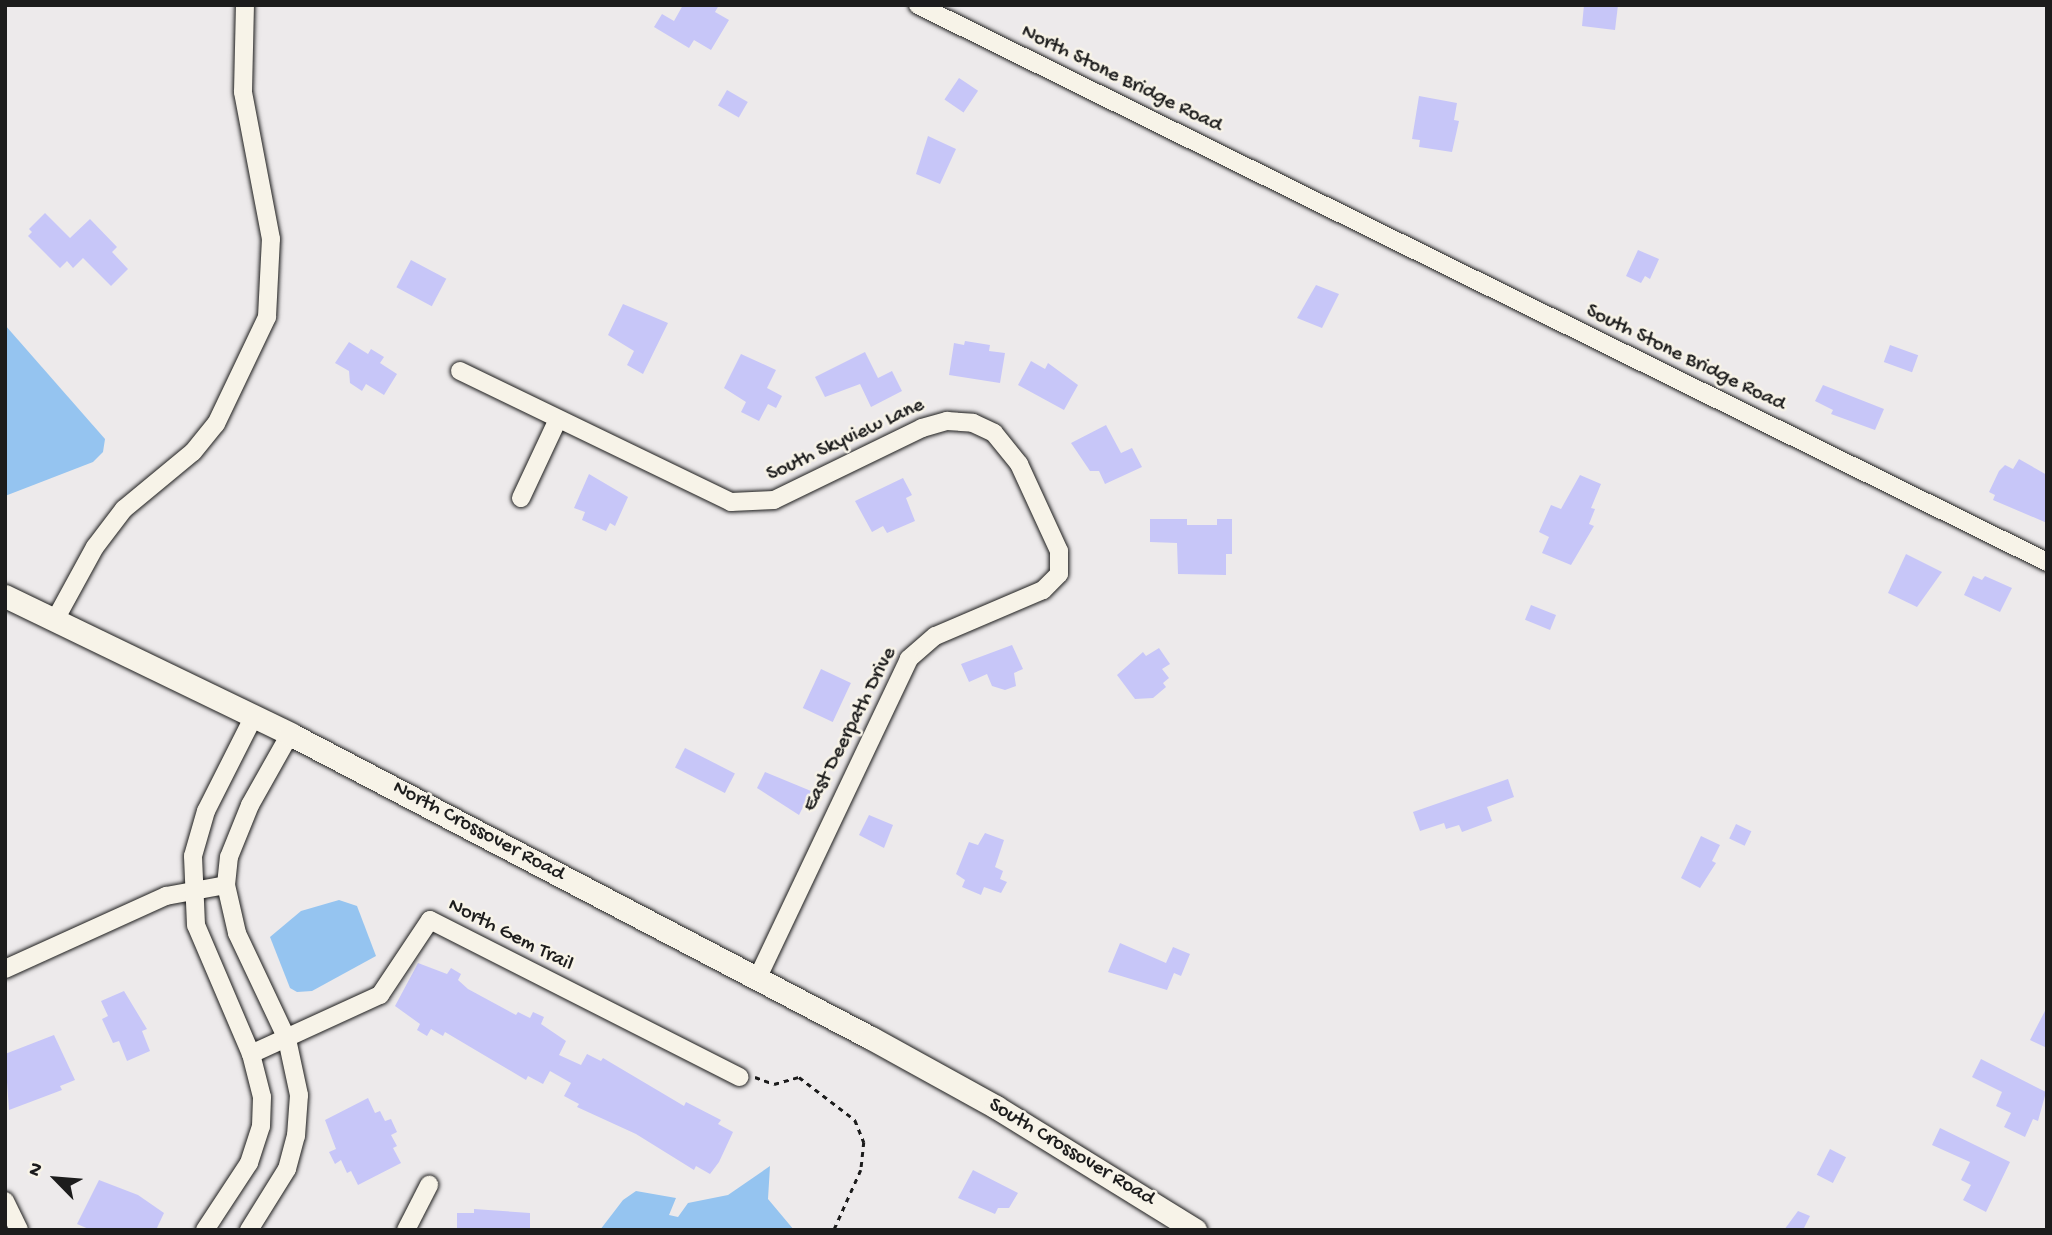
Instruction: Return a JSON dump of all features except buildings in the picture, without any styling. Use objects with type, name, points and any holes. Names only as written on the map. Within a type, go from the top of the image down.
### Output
[{"type":"main road","name":"North Crossover Road","points":[[5,596],[290,734],[945,1079]]},
{"type":"main road","name":"South Crossover Road","points":[[945,1079],[1195,1230]]},
{"type":"street","points":[[55,620],[95,547],[124,509],[193,452],[216,424],[267,317],[271,239],[243,92],[245,5]]},
{"type":"street","name":"North Stone Bridge Road","points":[[918,5],[1305,194]]},
{"type":"street","name":"South Stone Bridge Road","points":[[1305,194],[2047,562]]},
{"type":"street","name":"South Skyview Lane","points":[[460,371],[716,496],[747,505],[774,500],[922,428],[947,421],[973,423],[994,433],[1019,464],[1059,551],[1059,574]]},
{"type":"street","points":[[521,498],[558,419]]},
{"type":"street","name":"East Deerpath Drive","points":[[757,979],[909,659],[935,636],[1043,590],[1059,574]]},
{"type":"street","points":[[205,1230],[249,1163],[261,1126],[262,1097],[251,1054],[195,925],[192,856],[206,811],[254,716]]},
{"type":"street","points":[[248,1230],[287,1169],[296,1136],[299,1095],[287,1039],[237,933],[226,885],[229,857],[250,805],[290,734]]},
{"type":"street","points":[[5,969],[166,896],[226,885]]},
{"type":"street","name":"North Gem Trail","points":[[251,1054],[380,995],[430,920],[739,1077]]},
{"type":"street","points":[[406,1230],[429,1185]]},
{"type":"street","points":[[5,1201],[19,1230]]},
{"type":"path","points":[[739,1077],[749,1075],[774,1084],[799,1077],[855,1120],[864,1142],[861,1170],[834,1230]]},
{"type":"water","points":[[5,325],[105,439],[103,452],[93,462],[5,496]]},
{"type":"water","points":[[339,900],[357,906],[376,956],[312,991],[297,992],[290,988],[270,937],[301,911]]},
{"type":"water","points":[[770,1166],[768,1199],[794,1230],[600,1230],[623,1200],[636,1191],[676,1198],[669,1215],[678,1217],[688,1203],[728,1195]]}]
